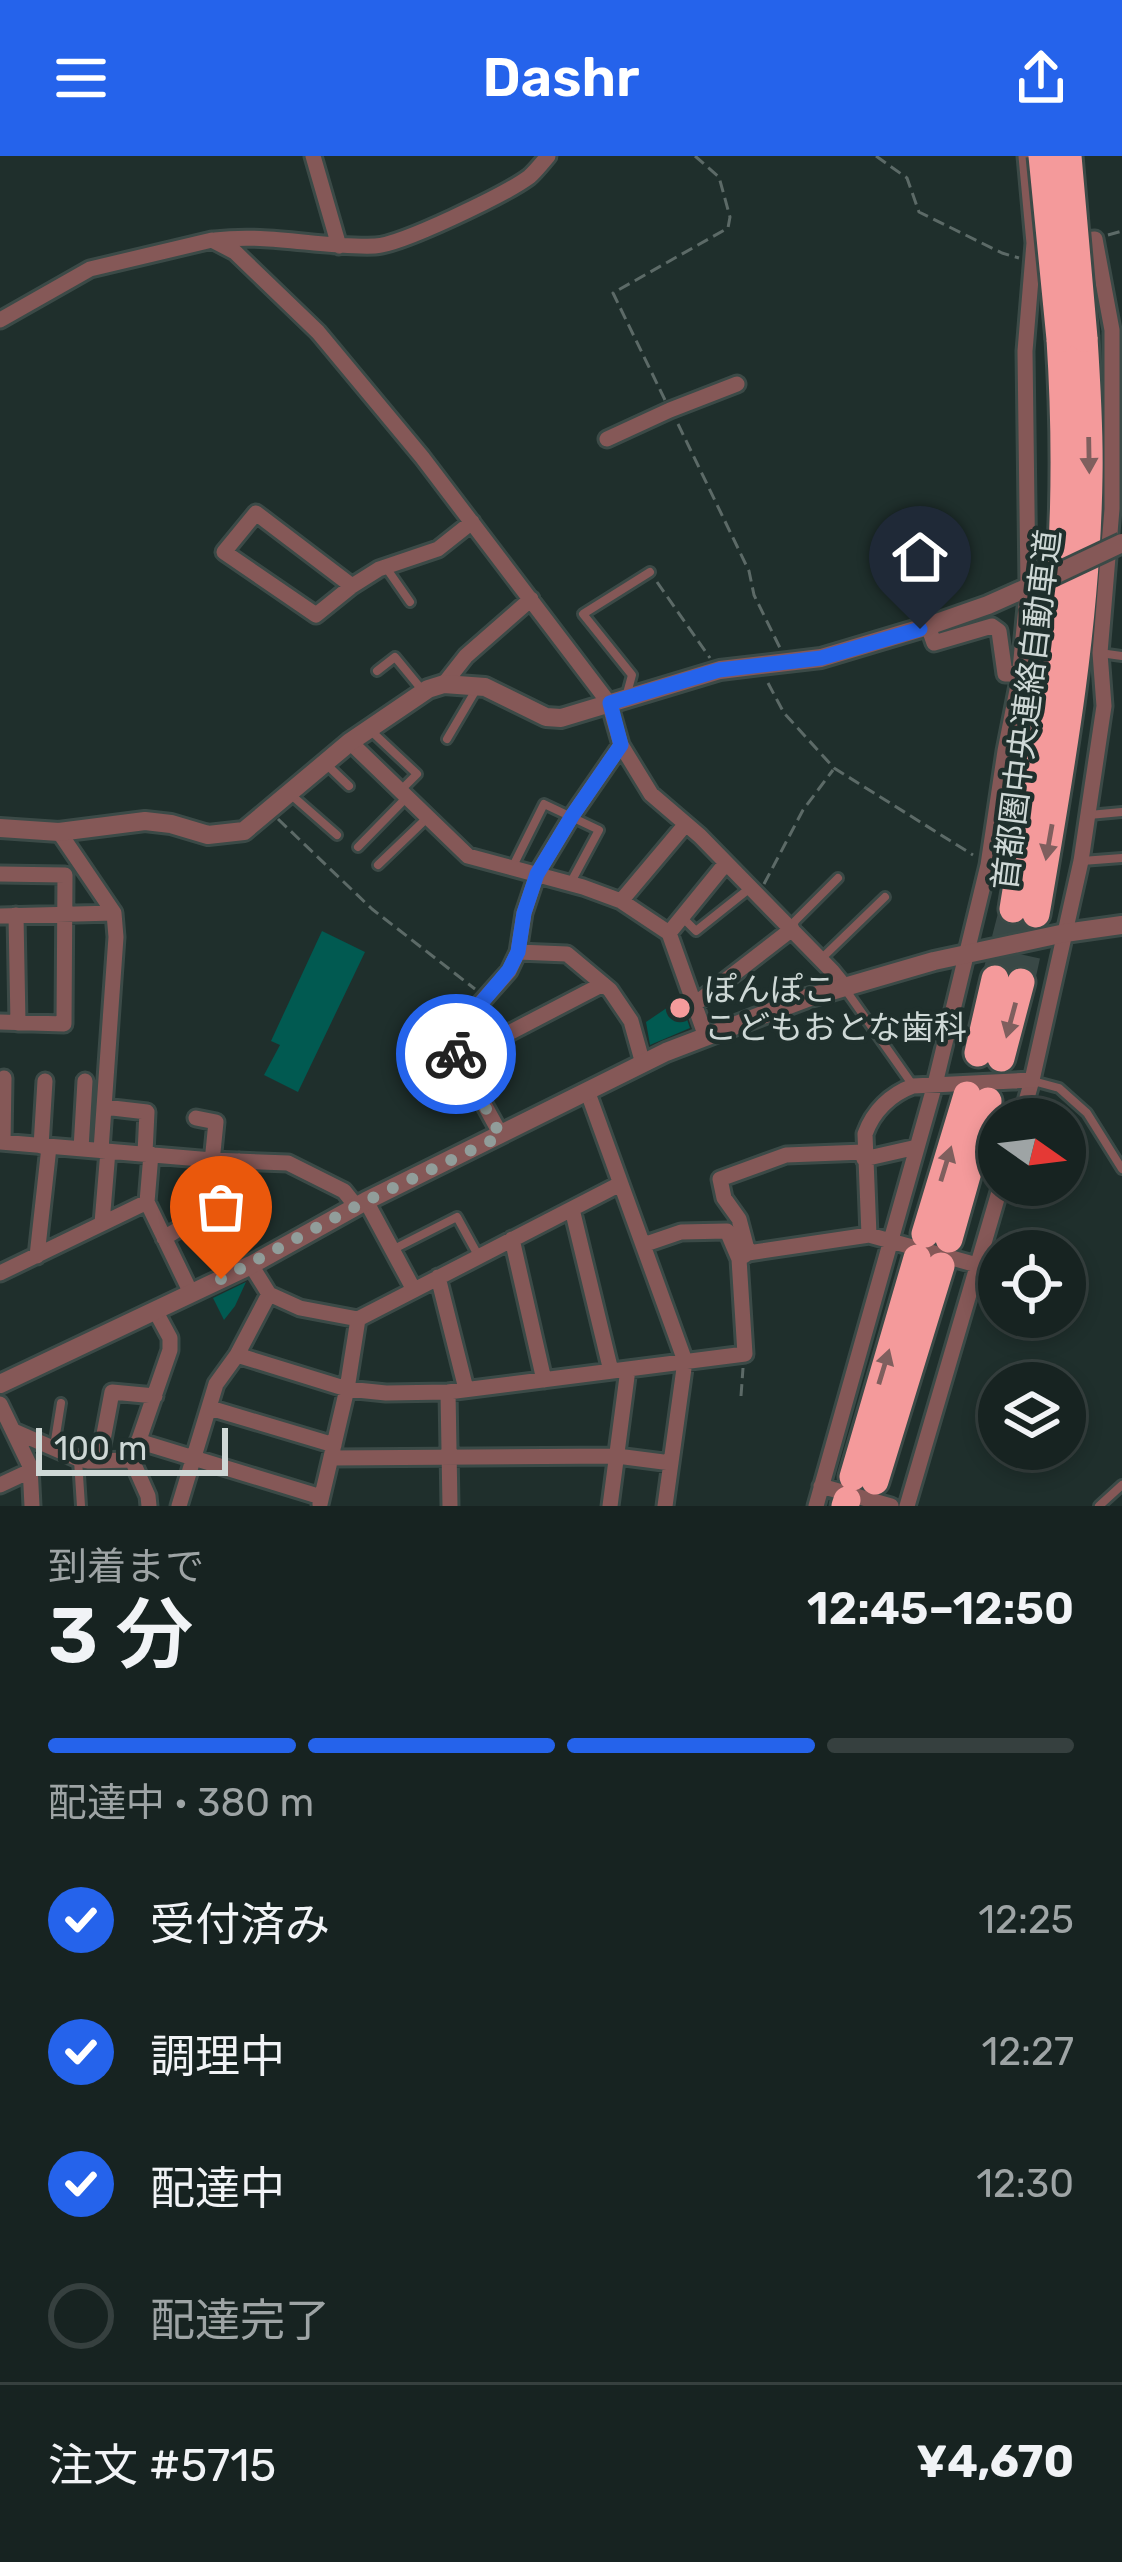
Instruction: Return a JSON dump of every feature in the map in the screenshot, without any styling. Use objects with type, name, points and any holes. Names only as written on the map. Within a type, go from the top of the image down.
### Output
[{"type":"highway","name":"首都圏中央連絡自動車道","points":[[1024,911],[1063,759],[1078,642],[1089,476],[1042,156]]},
{"type":"highway","name":"首都圏中央連絡自動車道","points":[[1068,156],[1072,338]]},
{"type":"highway","points":[[990,1056],[1008,981]]},
{"type":"highway","points":[[848,1490],[933,1249],[977,1098]]},
{"type":"street","points":[[313,156],[339,246]]},
{"type":"street","points":[[0,320],[90,269],[212,240],[243,236],[382,246],[511,189],[548,156]]},
{"type":"street","points":[[848,1490],[891,1240],[968,956],[1019,673],[1030,585],[1024,351],[1034,243],[1026,156]]},
{"type":"street","points":[[1027,1098],[1089,815],[1104,706],[1100,652],[1115,573],[1117,508],[1112,330],[1095,239],[1034,243]]},
{"type":"street","points":[[212,240],[235,252],[318,332],[617,701],[621,745],[651,794],[700,836],[844,987]]},
{"type":"street","points":[[608,439],[737,383]]},
{"type":"street","points":[[352,586],[256,513],[224,552],[316,615],[352,586],[386,567],[438,549],[472,522]]},
{"type":"street","points":[[0,828],[58,832],[145,821],[208,836],[244,831],[350,742],[424,692],[444,684],[485,687],[546,717],[561,718],[714,671],[821,658],[928,626],[988,605],[1122,543]]},
{"type":"street","points":[[444,684],[466,656],[531,599]]},
{"type":"street","points":[[928,626],[934,643],[992,626],[999,631],[1005,674],[1019,673]]},
{"type":"street","points":[[350,742],[468,856],[621,901],[669,933],[706,1037]]},
{"type":"street","points":[[501,1136],[456,1053],[470,1016],[518,952],[537,874],[621,745]]},
{"type":"street","points":[[621,901],[685,825]]},
{"type":"street","points":[[58,832],[114,913],[102,1223]]},
{"type":"street","points":[[669,933],[725,863]]},
{"type":"street","points":[[0,874],[65,875],[64,1024],[0,1022]]},
{"type":"street","points":[[18,1023],[8,915],[114,913]]},
{"type":"street","points":[[0,1384],[156,1312],[361,1203],[706,1037],[807,998],[934,961],[1122,925]]},
{"type":"street","points":[[695,1004],[792,929]]},
{"type":"street","points":[[518,952],[567,954],[603,984],[631,1021],[643,1064]]},
{"type":"street","points":[[460,1059],[603,984]]},
{"type":"street","points":[[4,1078],[2,1142],[288,1163],[361,1203],[414,1290]]},
{"type":"street","points":[[869,1235],[864,1156],[870,1120],[901,1090],[1032,1080]]},
{"type":"street","points":[[37,1256],[45,1081]]},
{"type":"street","points":[[81,1149],[86,1081]]},
{"type":"street","points":[[588,1093],[685,1361],[665,1506]]},
{"type":"street","points":[[104,1107],[147,1112],[147,1202],[191,1293]]},
{"type":"street","points":[[164,1238],[207,1212],[217,1122],[196,1118]]},
{"type":"street","points":[[237,1355],[347,1389],[386,1393],[448,1391],[745,1354],[739,1219],[724,1198],[720,1179],[785,1155],[864,1156],[917,1147]]},
{"type":"street","points":[[237,1202],[239,1161]]},
{"type":"street","points":[[251,1265],[268,1294],[300,1308],[358,1319],[620,1184]]},
{"type":"street","points":[[0,1274],[147,1202]]},
{"type":"street","points":[[907,1506],[995,1206]]},
{"type":"street","points":[[572,1209],[620,1370],[610,1506]]},
{"type":"street","points":[[643,1245],[681,1232],[727,1231],[744,1256]]},
{"type":"street","points":[[744,1256],[869,1235],[977,1264]]},
{"type":"street","points":[[512,1239],[544,1380]]},
{"type":"street","points":[[438,1277],[466,1389]]},
{"type":"street","points":[[178,1506],[217,1384],[268,1294]]},
{"type":"street","points":[[149,1506],[132,1460],[170,1350],[170,1338],[156,1312]]},
{"type":"street","points":[[138,1441],[320,1502],[358,1319]]},
{"type":"street","points":[[99,1461],[112,1391],[154,1396]]},
{"type":"street","points":[[448,1391],[450,1506]]},
{"type":"street","points":[[0,1404],[30,1471],[32,1506]]},
{"type":"street","points":[[210,1408],[332,1452],[617,1456],[671,1463]]},
{"type":"street","points":[[14,1431],[78,1459],[132,1460]]},
{"type":"street","points":[[0,1485],[30,1471]]},
{"type":"street","points":[[816,1506],[848,1490],[891,1506]]},
{"type":"lane","points":[[386,567],[410,602]]},
{"type":"lane","points":[[617,701],[632,675],[583,614],[650,572]]},
{"type":"lane","points":[[1100,652],[1122,656]]},
{"type":"lane","points":[[376,670],[395,657],[424,692]]},
{"type":"lane","points":[[447,739],[478,686]]},
{"type":"lane","points":[[358,847],[417,774],[369,729]]},
{"type":"lane","points":[[326,763],[349,786]]},
{"type":"lane","points":[[289,794],[337,835]]},
{"type":"lane","points":[[512,868],[544,804],[599,830],[571,884]]},
{"type":"lane","points":[[1089,815],[1122,812]]},
{"type":"lane","points":[[378,865],[428,818]]},
{"type":"lane","points":[[1081,861],[1122,858]]},
{"type":"lane","points":[[792,929],[838,878]]},
{"type":"lane","points":[[682,917],[696,931],[755,891]]},
{"type":"lane","points":[[820,959],[885,897]]},
{"type":"lane","points":[[844,987],[913,1086]]},
{"type":"lane","points":[[1032,1080],[1059,1088],[1087,1113],[1122,1169]]},
{"type":"lane","points":[[392,1250],[458,1217],[479,1257]]},
{"type":"lane","points":[[54,1449],[62,1403]]},
{"type":"lane","points":[[78,1459],[81,1506]]},
{"type":"lane","points":[[1099,1506],[1122,1485]]},
{"type":"path","points":[[876,156],[907,178],[919,212],[1002,254],[1033,261]]},
{"type":"path","points":[[650,572],[710,658],[714,671]]},
{"type":"path","points":[[758,665],[784,712],[834,768],[988,865]]},
{"type":"path","points":[[755,891],[802,811],[834,768]]},
{"type":"path","points":[[267,830],[279,819],[373,909],[485,998]]},
{"type":"path","points":[[741,1396],[745,1354]]},
{"type":"building","points":[[322,931],[365,952],[298,1092],[264,1075],[280,1045],[271,1041]]},
{"type":"building","name":"ぽんぽこ こどもおとな歯科","points":[[680,999],[690,1028],[650,1045],[646,1022]]},
{"type":"building","points":[[246,1282],[235,1306],[224,1320],[213,1298]]},
{"type":"tunnel","points":[[995,979],[1013,909]]},
{"type":"tunnel","points":[[1021,982],[1035,918]]},
{"type":"way so far","points":[[221,1279],[501,1136],[456,1054]]},
{"type":"place","name":"ぽんぽこ こどもおとな歯科","points":[[680,1008]]},
{"type":"route","points":[[456,1054],[470,1016],[518,952],[537,874],[621,745],[610,703],[719,670],[821,658],[920,629]]}]
